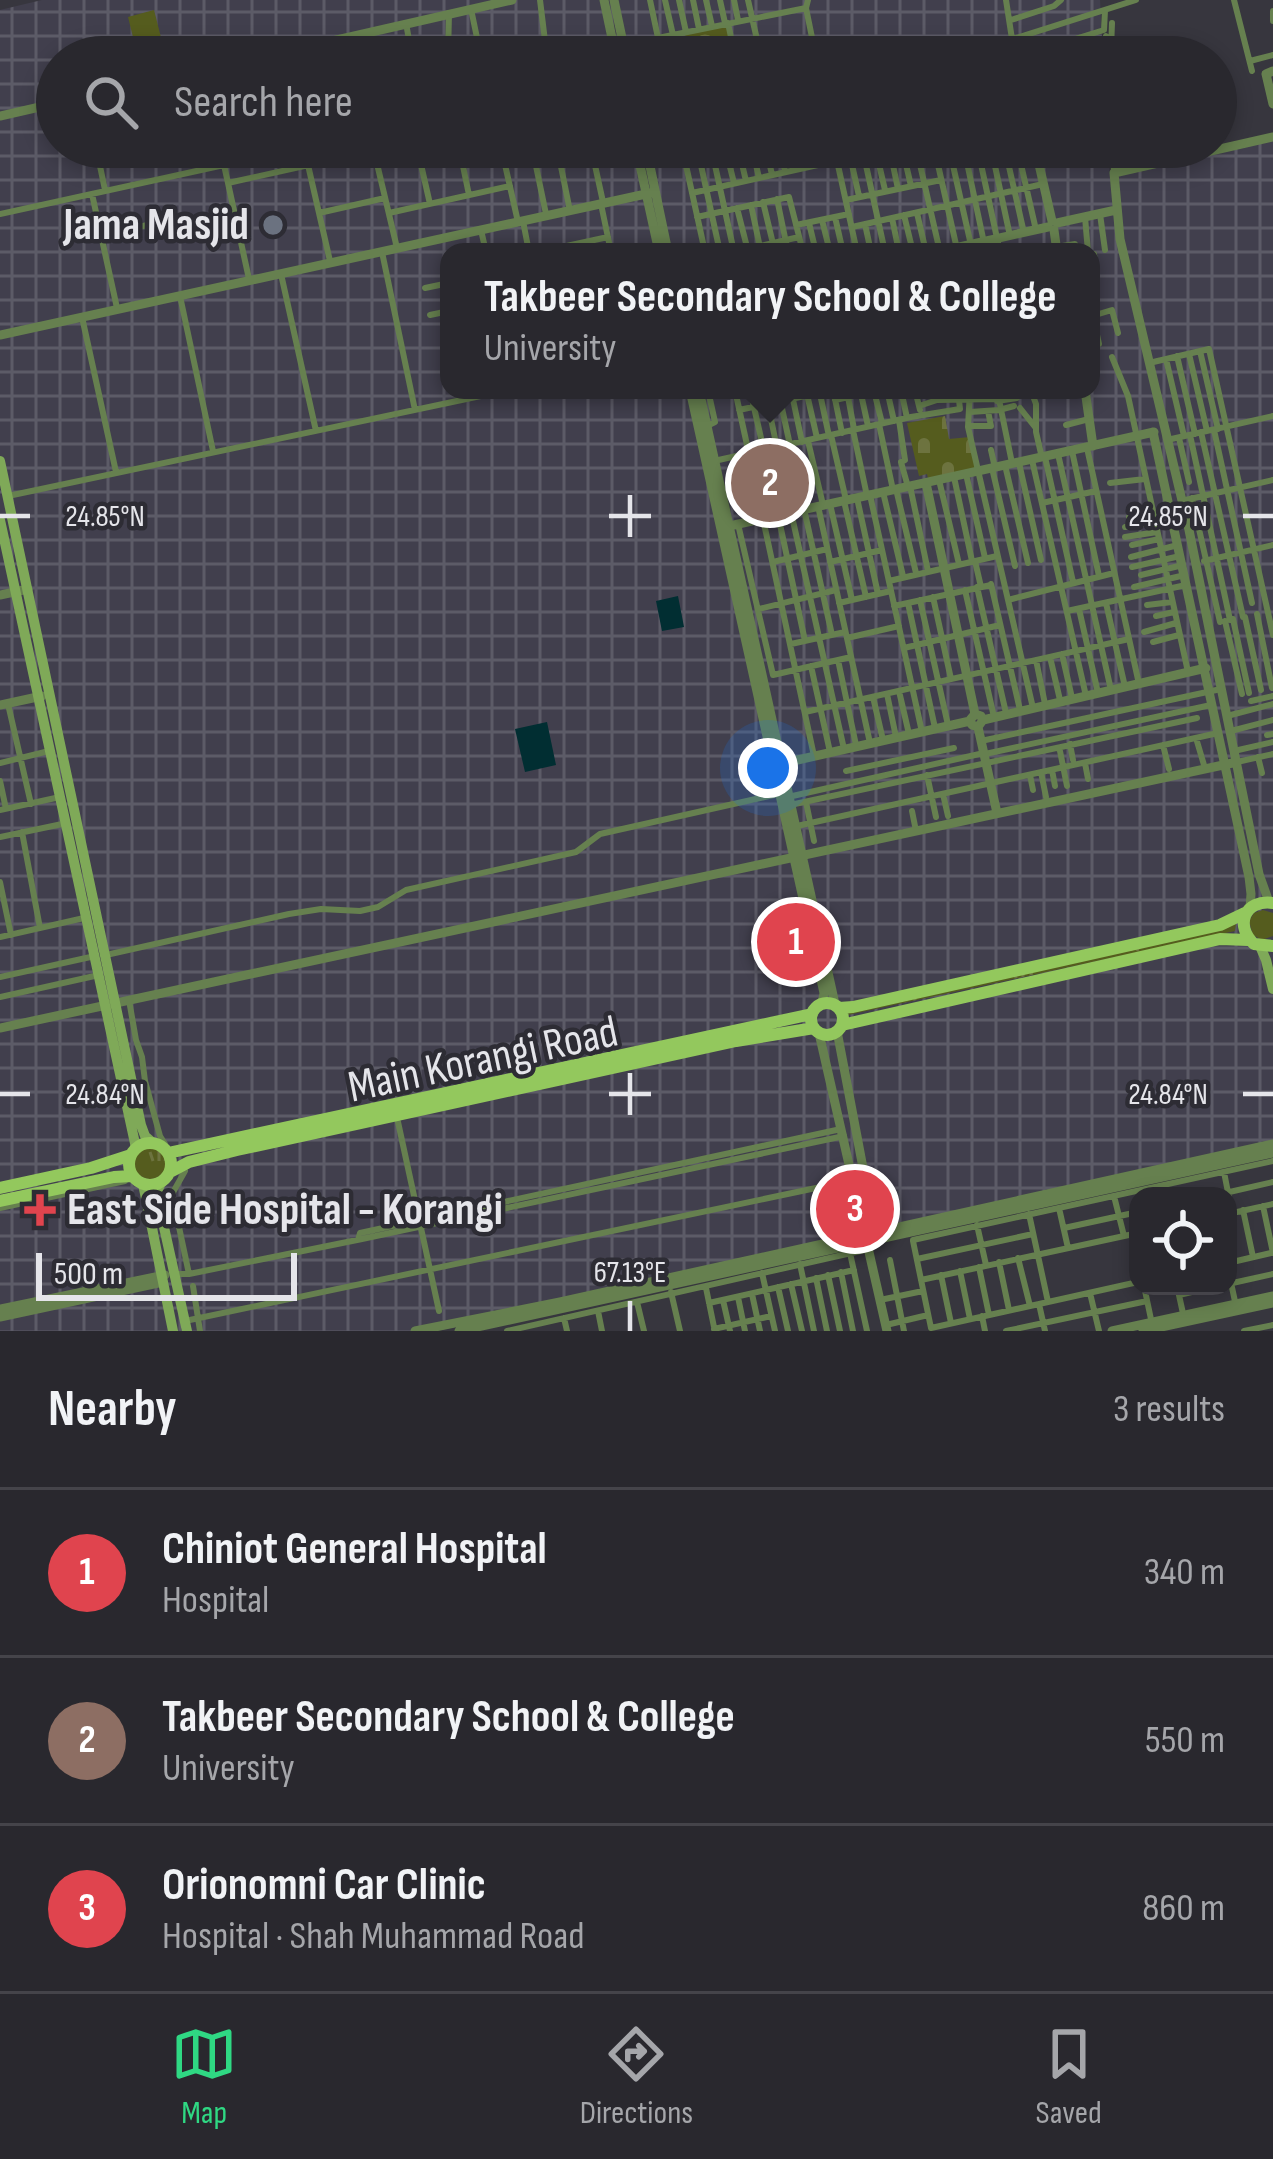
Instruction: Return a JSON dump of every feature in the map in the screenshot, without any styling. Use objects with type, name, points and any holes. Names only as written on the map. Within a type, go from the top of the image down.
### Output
[{"type":"main road","points":[[1,470],[8,496],[7,537]]},
{"type":"main road","points":[[0,520],[22,590],[110,1004],[142,1130],[169,1153],[172,1166],[171,1176],[157,1193],[173,1331]]},
{"type":"main road","points":[[44,696],[60,797],[72,822]]},
{"type":"main road","name":"Main Korangi Road","points":[[169,1153],[293,1132],[1220,925],[1262,902],[1271,902]]},
{"type":"main road","points":[[1247,910],[1242,927],[1260,944],[1273,988]]},
{"type":"main road","points":[[840,1028],[843,1016],[823,1015],[829,1035],[840,1028],[924,1007],[1232,937],[1260,944]]},
{"type":"main road","points":[[100,956],[99,975],[110,1004],[134,1151],[129,1162],[186,1326]]},
{"type":"main road","name":"Main Korangi Road","points":[[171,1176],[189,1162],[293,1132]]},
{"type":"main road","points":[[0,1188],[91,1165],[153,1143]]},
{"type":"main road","points":[[0,1204],[171,1176]]},
{"type":"street","points":[[446,0],[448,36]]},
{"type":"street","points":[[350,36],[512,0]]},
{"type":"street","points":[[540,0],[544,36]]},
{"type":"street","points":[[604,0],[612,36]]},
{"type":"street","points":[[614,0],[622,36]]},
{"type":"street","points":[[650,0],[658,36]]},
{"type":"street","points":[[665,0],[673,35]]},
{"type":"street","points":[[679,0],[684,36]]},
{"type":"street","points":[[693,0],[699,29]]},
{"type":"street","points":[[706,0],[712,26]]},
{"type":"street","points":[[720,0],[730,22]]},
{"type":"street","points":[[731,36],[734,0]]},
{"type":"street","points":[[748,0],[757,36]]},
{"type":"street","points":[[761,0],[765,15]]},
{"type":"street","points":[[775,0],[778,13]]},
{"type":"street","points":[[789,0],[791,11]]},
{"type":"street","points":[[1011,20],[1054,6],[1058,0]]},
{"type":"street","points":[[1024,36],[1136,0]]},
{"type":"street","points":[[1234,0],[1251,66],[1273,55]]},
{"type":"street","points":[[1009,1],[1013,36]]},
{"type":"street","points":[[668,36],[807,4],[812,36]]},
{"type":"street","points":[[1083,36],[1104,29],[1109,6]]},
{"type":"street","points":[[470,9],[477,36]]},
{"type":"street","points":[[1273,11],[1273,21]]},
{"type":"street","points":[[406,23],[408,36]]},
{"type":"street","points":[[1112,23],[1112,36]]},
{"type":"street","points":[[1273,71],[1266,74],[1273,104]]},
{"type":"street","points":[[0,116],[36,108]]},
{"type":"street","points":[[1237,145],[1273,137]]},
{"type":"street","points":[[100,168],[105,191]]},
{"type":"street","points":[[0,214],[210,168]]},
{"type":"street","points":[[225,168],[249,281]]},
{"type":"street","points":[[228,183],[295,168]]},
{"type":"street","points":[[309,168],[330,263]]},
{"type":"street","points":[[378,168],[397,248]]},
{"type":"street","points":[[422,168],[430,204]]},
{"type":"street","points":[[464,168],[470,195]]},
{"type":"street","points":[[506,168],[526,243]]},
{"type":"street","points":[[537,168],[547,216]]},
{"type":"street","points":[[561,168],[570,211]]},
{"type":"street","points":[[595,168],[609,243]]},
{"type":"street","points":[[643,168],[662,243]]},
{"type":"street","points":[[648,168],[651,193]]},
{"type":"street","points":[[685,168],[702,243]]},
{"type":"street","points":[[702,168],[718,243]]},
{"type":"street","points":[[716,168],[732,243]]},
{"type":"street","points":[[730,168],[734,183]]},
{"type":"street","points":[[743,168],[746,181]]},
{"type":"street","points":[[757,168],[759,178]]},
{"type":"street","points":[[770,168],[772,175]]},
{"type":"street","points":[[784,168],[785,172]]},
{"type":"street","points":[[692,193],[802,168]]},
{"type":"street","points":[[839,168],[855,243]]},
{"type":"street","points":[[852,168],[859,198]]},
{"type":"street","points":[[866,168],[883,243]]},
{"type":"street","points":[[880,168],[886,192]]},
{"type":"street","points":[[896,168],[898,189]]},
{"type":"street","points":[[904,168],[911,186]]},
{"type":"street","points":[[921,168],[937,243]]},
{"type":"street","points":[[939,168],[955,243]]},
{"type":"street","points":[[954,168],[971,243]]},
{"type":"street","points":[[968,168],[984,243]]},
{"type":"street","points":[[982,168],[999,243]]},
{"type":"street","points":[[995,168],[1010,236]]},
{"type":"street","points":[[1012,168],[1024,233]]},
{"type":"street","points":[[1018,168],[1049,226]]},
{"type":"street","points":[[1039,168],[1054,243]]},
{"type":"street","points":[[1114,168],[1122,244],[1149,363],[1227,490],[1252,603]]},
{"type":"street","points":[[1114,173],[1136,168]]},
{"type":"street","points":[[846,200],[941,180]]},
{"type":"street","points":[[851,227],[1042,184]]},
{"type":"street","points":[[388,213],[510,186]]},
{"type":"street","points":[[0,335],[651,193]]},
{"type":"street","points":[[92,194],[118,309]]},
{"type":"street","points":[[697,217],[789,197],[801,243]]},
{"type":"street","points":[[319,213],[385,198]]},
{"type":"street","points":[[777,200],[786,243]]},
{"type":"street","points":[[764,202],[773,243]]},
{"type":"street","points":[[751,205],[760,243]]},
{"type":"street","points":[[737,208],[746,243]]},
{"type":"street","points":[[992,243],[1116,210]]},
{"type":"street","points":[[917,212],[924,243]]},
{"type":"street","points":[[796,225],[849,214]]},
{"type":"street","points":[[1100,214],[1105,250]]},
{"type":"street","points":[[904,215],[911,243]]},
{"type":"street","points":[[836,217],[841,243]]},
{"type":"street","points":[[1085,217],[1089,243]]},
{"type":"street","points":[[892,218],[897,243]]},
{"type":"street","points":[[822,220],[828,243]]},
{"type":"street","points":[[101,235],[166,221]]},
{"type":"street","points":[[809,223],[814,243]]},
{"type":"street","points":[[865,224],[869,243]]},
{"type":"street","points":[[481,230],[484,243]]},
{"type":"street","points":[[580,243],[608,237]]},
{"type":"street","points":[[782,243],[799,237]]},
{"type":"street","points":[[1100,251],[1122,244]]},
{"type":"street","points":[[382,252],[416,410]]},
{"type":"street","points":[[281,274],[316,431]]},
{"type":"street","points":[[424,288],[440,285]]},
{"type":"street","points":[[180,296],[214,452]]},
{"type":"street","points":[[1100,314],[1112,310],[1118,333]]},
{"type":"street","points":[[430,315],[440,313]]},
{"type":"street","points":[[82,317],[116,473]]},
{"type":"street","points":[[1149,363],[1209,349],[1171,517],[1207,625],[1232,759],[1259,874],[1271,902]]},
{"type":"street","points":[[1189,353],[1189,482]]},
{"type":"street","points":[[1178,356],[1203,496],[1233,619]]},
{"type":"street","points":[[1112,357],[1124,382],[1188,672]]},
{"type":"street","points":[[1166,358],[1215,493],[1229,556],[1238,658],[1247,696],[1269,697]]},
{"type":"street","points":[[8,496],[467,399]]},
{"type":"street","points":[[696,399],[729,526],[785,797],[824,993],[823,1015],[843,1132],[869,1238]]},
{"type":"street","points":[[698,399],[710,425]]},
{"type":"street","points":[[709,399],[714,461],[794,826],[796,857]]},
{"type":"street","points":[[737,399],[749,454]]},
{"type":"street","points":[[752,399],[764,451]]},
{"type":"street","points":[[767,399],[814,552],[832,635]]},
{"type":"street","points":[[739,410],[783,399]]},
{"type":"street","points":[[794,399],[809,440],[827,549],[870,744]]},
{"type":"street","points":[[806,399],[809,440]]},
{"type":"street","points":[[822,399],[830,435],[882,550],[922,732]]},
{"type":"street","points":[[835,399],[842,433]]},
{"type":"street","points":[[848,399],[854,430],[856,556],[866,597]]},
{"type":"street","points":[[862,399],[868,427]]},
{"type":"street","points":[[881,399],[880,424],[916,575]]},
{"type":"street","points":[[887,399],[900,420]]},
{"type":"street","points":[[901,399],[905,460],[898,489],[903,578]]},
{"type":"street","points":[[919,399],[920,410]]},
{"type":"street","points":[[714,461],[900,420],[920,410],[959,409],[958,399]]},
{"type":"street","points":[[970,399],[968,426],[1033,708]]},
{"type":"street","points":[[968,426],[991,426],[988,411],[997,399]]},
{"type":"street","points":[[998,399],[1005,524],[1015,566]]},
{"type":"street","points":[[1034,399],[1042,503],[1086,696]]},
{"type":"street","points":[[1086,399],[1096,491],[1139,684]]},
{"type":"street","points":[[1016,400],[1036,427]]},
{"type":"street","points":[[780,401],[784,446]]},
{"type":"street","points":[[970,412],[988,411]]},
{"type":"street","points":[[729,526],[1137,436],[1192,433],[1273,416]]},
{"type":"street","points":[[1066,425],[1089,419]]},
{"type":"street","points":[[1192,433],[1240,487],[1273,635]]},
{"type":"street","points":[[1192,433],[1188,564],[1210,705],[1217,734],[1232,759],[1227,780],[1249,877],[1247,910]]},
{"type":"street","points":[[991,450],[1031,518],[1041,560]]},
{"type":"street","points":[[1072,451],[1099,576]]},
{"type":"street","points":[[1058,454],[1101,646],[1105,692]]},
{"type":"street","points":[[1040,458],[1072,582]]},
{"type":"street","points":[[1004,466],[1028,563]]},
{"type":"street","points":[[960,475],[985,560]]},
{"type":"street","points":[[960,475],[1007,714]]},
{"type":"street","points":[[1110,483],[1145,479]]},
{"type":"street","points":[[939,480],[959,565]]},
{"type":"street","points":[[1187,499],[1273,480]]},
{"type":"street","points":[[926,483],[998,813]]},
{"type":"street","points":[[898,489],[928,572]]},
{"type":"street","points":[[1042,503],[1096,491]]},
{"type":"street","points":[[857,498],[878,594]]},
{"type":"street","points":[[823,505],[852,600]]},
{"type":"street","points":[[799,511],[810,597],[834,705],[850,748]]},
{"type":"street","points":[[778,515],[805,641]]},
{"type":"street","points":[[991,527],[1045,515]]},
{"type":"street","points":[[1132,545],[1171,517]]},
{"type":"street","points":[[763,518],[814,756]]},
{"type":"street","points":[[1129,518],[1155,526]]},
{"type":"street","points":[[729,526],[759,609],[773,675],[851,657]]},
{"type":"street","points":[[1125,532],[1155,526]]},
{"type":"street","points":[[1051,543],[1105,532]]},
{"type":"street","points":[[1141,575],[1273,545]]},
{"type":"street","points":[[772,562],[827,549]]},
{"type":"street","points":[[830,562],[882,550]]},
{"type":"street","points":[[1132,567],[1162,555]]},
{"type":"street","points":[[1131,557],[1162,555],[1188,564],[1233,619],[1269,697]]},
{"type":"street","points":[[839,603],[878,594],[903,578],[998,556]]},
{"type":"street","points":[[1000,570],[1054,557]]},
{"type":"street","points":[[1134,587],[1167,579],[1188,564]]},
{"type":"street","points":[[1066,611],[1170,590],[1188,564]]},
{"type":"street","points":[[1008,600],[1114,573]]},
{"type":"street","points":[[894,606],[1003,582]]},
{"type":"street","points":[[991,584],[1020,711]]},
{"type":"street","points":[[0,595],[22,590]]},
{"type":"street","points":[[759,609],[836,590]]},
{"type":"street","points":[[965,590],[983,672],[980,720]]},
{"type":"street","points":[[933,597],[951,679]]},
{"type":"street","points":[[920,600],[949,726]]},
{"type":"street","points":[[1147,605],[1172,602]]},
{"type":"street","points":[[908,603],[936,729]]},
{"type":"street","points":[[1106,603],[1125,687]]},
{"type":"street","points":[[1079,609],[1105,692]]},
{"type":"street","points":[[1207,625],[1270,611]]},
{"type":"street","points":[[1156,616],[1174,613]]},
{"type":"street","points":[[1257,614],[1269,651],[1269,697]]},
{"type":"street","points":[[904,648],[1013,622]]},
{"type":"street","points":[[1144,632],[1177,623]]},
{"type":"street","points":[[791,644],[899,626]]},
{"type":"street","points":[[1153,642],[1179,635]]},
{"type":"street","points":[[805,712],[1129,639]]},
{"type":"street","points":[[780,764],[1269,651]]},
{"type":"street","points":[[1062,654],[1072,699]]},
{"type":"street","points":[[1050,657],[1060,702]]},
{"type":"street","points":[[838,660],[850,748]]},
{"type":"street","points":[[1036,660],[1046,706]]},
{"type":"street","points":[[811,666],[830,752]]},
{"type":"street","points":[[785,797],[806,802],[927,775],[984,752],[1140,706],[1221,689]]},
{"type":"street","points":[[899,691],[909,735]]},
{"type":"street","points":[[886,694],[896,738]]},
{"type":"street","points":[[31,804],[4,705],[44,696]]},
{"type":"street","points":[[874,697],[883,741]]},
{"type":"street","points":[[1227,716],[1269,697]]},
{"type":"street","points":[[0,977],[289,914],[378,907],[406,890],[576,853],[600,833],[1210,705]]},
{"type":"street","points":[[1140,706],[1143,719]]},
{"type":"street","points":[[984,752],[1005,758],[1197,718]]},
{"type":"street","points":[[794,826],[1273,720]]},
{"type":"street","points":[[1137,731],[1141,750]]},
{"type":"street","points":[[0,734],[14,732]]},
{"type":"street","points":[[1114,736],[1120,755]]},
{"type":"street","points":[[1232,759],[1271,737]]},
{"type":"street","points":[[1196,738],[1206,766],[1227,780]]},
{"type":"street","points":[[1070,744],[1073,760]]},
{"type":"street","points":[[1163,746],[1169,769]]},
{"type":"street","points":[[846,771],[954,748]]},
{"type":"street","points":[[0,763],[50,751]]},
{"type":"street","points":[[1060,751],[1067,786]]},
{"type":"street","points":[[0,1028],[1232,759],[1273,754]]},
{"type":"street","points":[[1016,756],[1019,777]]},
{"type":"street","points":[[1258,757],[1262,773]]},
{"type":"street","points":[[1005,758],[1009,779]]},
{"type":"street","points":[[1095,760],[1098,772]]},
{"type":"street","points":[[1084,763],[1088,779]]},
{"type":"street","points":[[859,769],[861,781]]},
{"type":"street","points":[[1052,770],[1055,787]]},
{"type":"street","points":[[1041,772],[1046,797]]},
{"type":"street","points":[[927,775],[936,817]]},
{"type":"street","points":[[1030,775],[1033,790]]},
{"type":"street","points":[[0,781],[3,810],[60,797]]},
{"type":"street","points":[[943,794],[948,816]]},
{"type":"street","points":[[806,802],[814,841]]},
{"type":"street","points":[[911,812],[916,831]]},
{"type":"street","points":[[0,837],[72,822]]},
{"type":"street","points":[[22,832],[40,928]]},
{"type":"street","points":[[0,882],[11,935]]},
{"type":"street","points":[[0,937],[92,917]]},
{"type":"street","points":[[0,997],[99,975]]},
{"type":"street","points":[[129,1000],[145,1082],[165,1144],[153,1143]]},
{"type":"street","points":[[840,1028],[886,1328],[928,1315]]},
{"type":"street","points":[[398,1122],[439,1311]]},
{"type":"street","points":[[0,1313],[358,1240],[843,1132]]},
{"type":"street","points":[[415,1331],[564,1318],[596,1302],[637,1302],[669,1285],[705,1286],[850,1253],[869,1238],[912,1236],[976,1218],[1059,1208],[1109,1188],[1273,1144]]},
{"type":"street","points":[[1109,1188],[1165,1184],[1273,1157]]},
{"type":"street","points":[[459,1331],[530,1320],[869,1238],[1273,1157]]},
{"type":"street","points":[[1224,1172],[1227,1187]]},
{"type":"street","points":[[171,1176],[189,1274]]},
{"type":"street","points":[[171,1176],[172,1194]]},
{"type":"street","points":[[186,1326],[199,1318],[854,1180]]},
{"type":"street","points":[[1237,1190],[1273,1182]]},
{"type":"street","points":[[1109,1188],[1124,1236]]},
{"type":"street","points":[[1237,1211],[1273,1204]]},
{"type":"street","points":[[1237,1262],[1273,1253],[1263,1206]]},
{"type":"street","points":[[1059,1208],[1069,1248]]},
{"type":"street","points":[[1243,1210],[1253,1257]]},
{"type":"street","points":[[1029,1214],[1048,1302]]},
{"type":"street","points":[[1064,1228],[1129,1214]]},
{"type":"street","points":[[976,1218],[982,1245],[985,1331]]},
{"type":"street","points":[[917,1259],[1033,1234]]},
{"type":"street","points":[[921,1280],[1129,1235]]},
{"type":"street","points":[[912,1236],[931,1329],[1129,1286]]},
{"type":"street","points":[[850,1253],[866,1331]]},
{"type":"street","points":[[1018,1258],[1044,1327]]},
{"type":"street","points":[[890,1260],[904,1331]]},
{"type":"street","points":[[999,1262],[1010,1310]]},
{"type":"street","points":[[800,1264],[814,1331]]},
{"type":"street","points":[[709,1304],[854,1270]]},
{"type":"street","points":[[960,1271],[970,1319]]},
{"type":"street","points":[[841,1272],[854,1331]]},
{"type":"street","points":[[761,1273],[775,1331]]},
{"type":"street","points":[[1237,1282],[1273,1274]]},
{"type":"street","points":[[829,1275],[840,1331]]},
{"type":"street","points":[[941,1275],[951,1323]]},
{"type":"street","points":[[816,1278],[827,1331]]},
{"type":"street","points":[[791,1284],[802,1331]]},
{"type":"street","points":[[669,1285],[680,1331]]},
{"type":"street","points":[[193,1286],[200,1331]]},
{"type":"street","points":[[705,1286],[715,1330],[744,1327],[771,1316]]},
{"type":"street","points":[[778,1287],[788,1331]]},
{"type":"street","points":[[880,1300],[923,1291]]},
{"type":"street","points":[[1090,1293],[1099,1331]]},
{"type":"street","points":[[752,1294],[760,1331]]},
{"type":"street","points":[[1145,1295],[1155,1328]]},
{"type":"street","points":[[1179,1295],[1185,1319]]},
{"type":"street","points":[[1234,1295],[1237,1307]]},
{"type":"street","points":[[738,1297],[744,1327]]},
{"type":"street","points":[[1112,1331],[1155,1328],[1273,1299]]},
{"type":"street","points":[[723,1300],[730,1328]]},
{"type":"street","points":[[1006,1331],[1044,1327],[1147,1301]]},
{"type":"street","points":[[596,1302],[602,1331]]},
{"type":"street","points":[[637,1302],[644,1331]]},
{"type":"street","points":[[564,1318],[567,1331]]},
{"type":"street","points":[[507,1331],[530,1320]]},
{"type":"street","points":[[1247,1331],[1273,1324]]},
{"type":"shaded area","points":[[42,0],[1100,0],[1102,36],[36,36],[36,168],[1109,168],[1110,174],[1136,168],[1237,168],[1237,144],[1273,136],[1273,1151],[436,1331],[0,1331],[0,10]]},
{"type":"green space","points":[[154,10],[161,36],[133,36],[128,17]]},
{"type":"green space","points":[[727,25],[729,36],[685,36]]},
{"type":"green space","points":[[945,416],[949,439],[970,437],[977,468],[919,476],[907,423]]},
{"type":"green space","points":[[1263,910],[1273,913],[1273,936],[1262,940],[1253,935],[1249,921]]},
{"type":"green space","points":[[1236,924],[1235,931],[848,1015],[849,1011]]},
{"type":"green space","points":[[150,1147],[162,1151],[166,1163],[162,1175],[150,1179],[138,1175],[134,1163],[138,1151]]},
{"type":"water","points":[[678,596],[684,627],[662,631],[656,601]]},
{"type":"water","points":[[547,722],[556,765],[525,772],[515,729]]},
{"type":"place","name":"Jama Masjid","points":[[273,225]]},
{"type":"place","name":"Takbeer Secondary School & College","points":[[770,483]]},
{"type":"place","name":"Chiniot General Hospital","points":[[796,942]]},
{"type":"place","name":"Orionomni Car Clinic","points":[[855,1209]]},
{"type":"place","name":"East Side Hospital - Korangi","points":[[40,1210]]}]
